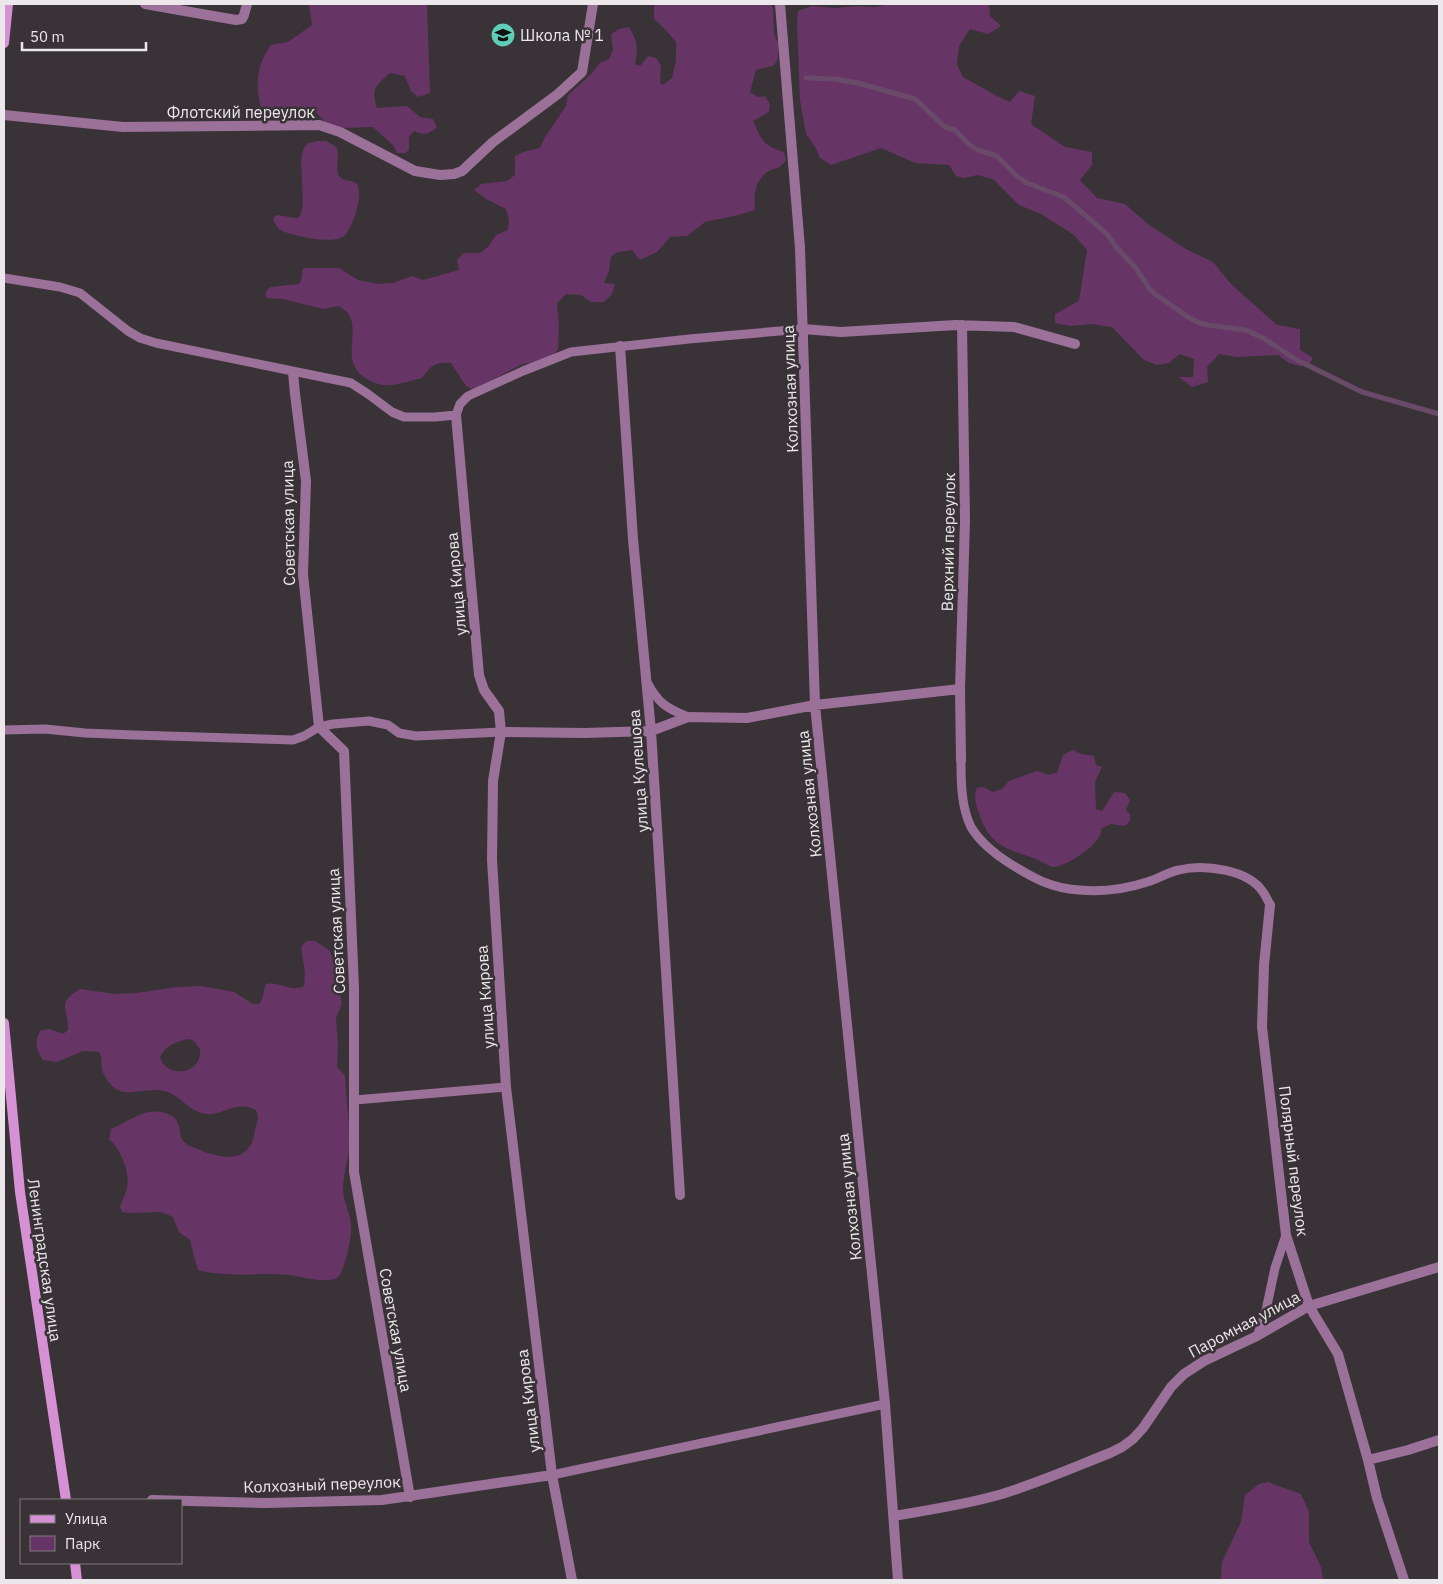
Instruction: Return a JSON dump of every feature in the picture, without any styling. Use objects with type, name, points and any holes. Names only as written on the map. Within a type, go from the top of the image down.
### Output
[{"type":"main road","points":[[4,43],[8,4]]},
{"type":"main road","name":"Ленинградская улица","points":[[4,1024],[20,1192],[66,1499]]},
{"type":"main road","points":[[75,1564],[77,1580]]},
{"type":"street","points":[[145,4],[236,20],[242,19],[247,4]]},
{"type":"street","name":"Флотский переулок","points":[[4,115],[123,127],[319,125],[340,132],[415,171],[440,175],[454,174],[462,171],[493,142],[558,94],[582,72],[593,4]]},
{"type":"street","name":"Колхозная улица","points":[[780,4],[800,248],[815,705],[885,1404],[898,1580]]},
{"type":"street","points":[[803,329],[841,332],[962,325],[1014,326],[1075,344]]},
{"type":"street","name":"Верхний переулок","points":[[961,760],[960,689],[965,520],[962,325]]},
{"type":"street","name":"улица Кулешова","points":[[620,346],[633,539],[651,731],[680,1195]]},
{"type":"street","name":"Советская улица","points":[[293,372],[306,481],[303,574],[305,609],[319,727],[344,751],[354,988],[354,1172],[410,1497]]},
{"type":"street","name":"улица Кирова","points":[[456,415],[479,675],[484,690],[499,712],[501,732],[493,781],[492,860],[506,1087],[552,1475],[572,1580]]},
{"type":"street","points":[[501,732],[584,733],[651,731],[688,717],[747,718],[815,705],[960,689]]},
{"type":"street","name":"Полярный переулок","points":[[1270,905],[1264,965],[1262,1027],[1286,1235],[1309,1306],[1338,1354],[1368,1460],[1376,1498],[1404,1580]]},
{"type":"street","name":"Паромная улица","points":[[894,1516],[968,1503],[995,1496],[1122,1447],[1143,1428],[1171,1386],[1184,1374],[1204,1361],[1257,1336],[1309,1306],[1439,1267]]},
{"type":"street","points":[[1368,1460],[1439,1440]]},
{"type":"street","name":"Колхозный переулок","points":[[182,1501],[266,1503],[350,1502],[410,1497],[552,1475]]},
{"type":"lane","points":[[4,278],[60,287],[80,293],[128,331],[140,338],[350,383],[392,412],[404,417],[456,415],[460,404],[468,396],[523,371],[572,352],[803,329]]},
{"type":"lane","points":[[647,681],[653,694],[659,701],[672,711],[688,717]]},
{"type":"lane","points":[[4,730],[45,729],[85,733],[292,740],[304,736],[319,727],[369,721],[388,725],[399,733],[416,736],[501,732]]},
{"type":"lane","points":[[961,760],[964,804],[972,827],[994,854],[1031,877],[1062,888],[1080,890],[1114,889],[1146,882],[1178,870],[1218,868],[1249,879],[1263,890],[1270,905]]},
{"type":"lane","points":[[355,1100],[506,1087]]},
{"type":"lane","points":[[1257,1336],[1265,1315],[1275,1268],[1286,1235]]},
{"type":"lane","points":[[552,1475],[885,1404]]},
{"type":"green space","points":[[309,4],[427,4],[430,93],[418,97],[411,91],[405,76],[390,73],[378,85],[374,96],[377,108],[407,106],[420,117],[433,119],[437,127],[426,134],[414,131],[409,137],[409,150],[405,153],[397,153],[393,145],[373,127],[342,128],[328,126],[316,112],[290,110],[274,114],[261,107],[258,91],[258,74],[266,52],[271,45],[288,42],[312,25]]},
{"type":"green space","points":[[654,4],[771,4],[774,34],[779,45],[777,61],[773,66],[756,70],[750,92],[758,97],[765,96],[770,104],[769,112],[753,121],[767,145],[784,152],[786,160],[778,168],[766,173],[759,181],[755,195],[755,210],[705,222],[687,236],[670,237],[657,252],[640,260],[632,250],[618,252],[611,256],[609,271],[604,283],[615,284],[612,294],[604,302],[591,302],[581,295],[566,294],[557,303],[558,349],[553,356],[537,362],[522,364],[474,390],[466,386],[451,363],[437,364],[431,367],[422,378],[403,383],[383,385],[374,383],[359,373],[354,366],[352,357],[352,321],[346,311],[339,306],[323,309],[283,299],[267,298],[265,294],[271,287],[299,284],[303,269],[306,268],[339,268],[358,280],[378,284],[393,283],[412,276],[423,280],[459,270],[457,260],[464,253],[480,253],[488,247],[496,235],[508,230],[509,220],[506,209],[486,199],[474,190],[481,184],[507,181],[515,175],[515,156],[540,148],[545,137],[566,106],[568,95],[600,63],[609,59],[613,50],[611,34],[619,29],[629,27],[636,45],[635,64],[640,66],[648,56],[656,58],[661,66],[660,83],[663,85],[672,78],[676,61],[676,42],[654,19]]},
{"type":"green space","points":[[892,4],[989,4],[990,16],[1001,26],[988,34],[970,29],[959,46],[957,65],[963,77],[1010,102],[1019,91],[1035,96],[1031,124],[1065,147],[1092,152],[1092,165],[1080,180],[1097,198],[1125,204],[1149,225],[1186,249],[1213,262],[1232,285],[1277,325],[1300,329],[1300,350],[1313,358],[1308,366],[1289,363],[1278,355],[1237,357],[1219,354],[1207,367],[1208,382],[1192,387],[1179,377],[1193,377],[1194,359],[1180,354],[1169,363],[1157,365],[1144,360],[1112,327],[1091,324],[1071,326],[1055,323],[1055,314],[1079,301],[1087,250],[1074,235],[1041,214],[1019,205],[993,179],[977,175],[965,178],[956,176],[949,165],[915,163],[881,148],[831,165],[820,158],[816,148],[806,134],[800,100],[798,11],[812,6],[836,8],[874,7]]},
{"type":"green space","points":[[326,141],[336,147],[339,176],[355,182],[359,189],[356,212],[350,228],[343,237],[338,239],[311,238],[284,232],[276,226],[273,219],[276,215],[297,218],[300,216],[303,200],[301,168],[303,151],[307,144]]},
{"type":"green space","points":[[1073,750],[1081,754],[1094,756],[1096,765],[1102,767],[1095,782],[1096,809],[1102,811],[1114,792],[1125,793],[1130,800],[1126,810],[1130,814],[1130,821],[1125,826],[1111,824],[1102,828],[1097,840],[1086,850],[1065,864],[1053,867],[1008,849],[994,840],[979,814],[975,798],[977,788],[983,787],[993,792],[1002,789],[1009,781],[1037,771],[1049,775],[1057,773],[1063,755]]},
{"type":"green space","points":[[306,941],[315,941],[330,951],[335,965],[342,1004],[336,1018],[337,1067],[345,1076],[349,1148],[343,1189],[351,1221],[349,1245],[345,1261],[338,1277],[328,1280],[278,1274],[220,1274],[198,1270],[190,1240],[179,1232],[173,1217],[161,1212],[122,1212],[120,1207],[128,1178],[118,1149],[109,1139],[111,1129],[143,1114],[150,1112],[165,1113],[178,1122],[182,1138],[187,1144],[214,1155],[231,1157],[246,1151],[251,1145],[258,1120],[256,1110],[249,1107],[236,1107],[207,1114],[200,1113],[164,1091],[121,1091],[116,1089],[104,1075],[99,1052],[83,1051],[57,1062],[43,1060],[37,1049],[37,1038],[41,1030],[49,1029],[63,1034],[68,1030],[65,1003],[72,994],[80,989],[115,994],[201,986],[234,992],[253,1004],[259,1004],[262,1000],[266,984],[276,984],[290,988],[304,986],[305,973],[301,947]],"holes":[[[190,1039],[200,1049],[200,1055],[192,1068],[176,1071],[166,1067],[162,1062],[160,1057],[168,1047],[176,1042]]]},
{"type":"green space","points":[[1268,1482],[1301,1494],[1309,1512],[1309,1542],[1321,1567],[1323,1580],[1221,1580],[1222,1562],[1241,1522],[1245,1495],[1259,1484]]},
{"type":"waterway","points":[[806,78],[835,79],[858,83],[915,99],[945,127],[955,130],[978,150],[997,156],[1018,177],[1027,183],[1064,197],[1107,234],[1155,294],[1188,317],[1207,325],[1246,330],[1263,338],[1295,359],[1362,392],[1439,414]]},
{"type":"place","name":"Школа № 1","points":[[503,35]]}]
